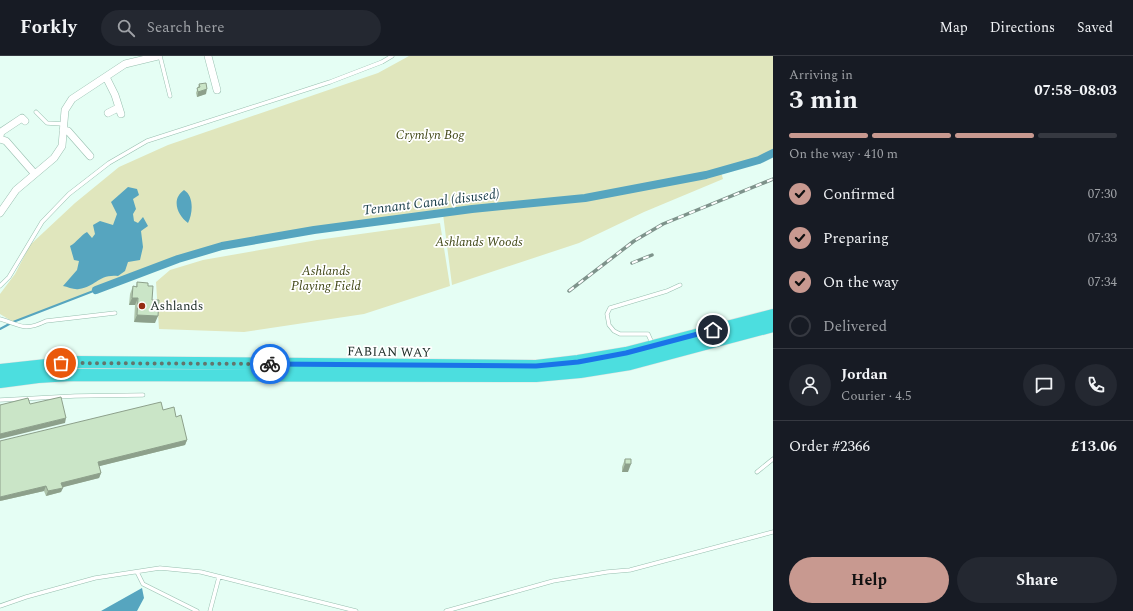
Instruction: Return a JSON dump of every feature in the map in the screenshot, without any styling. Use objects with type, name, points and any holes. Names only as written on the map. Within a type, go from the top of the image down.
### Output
[{"type":"highway","name":"FABIAN WAY","points":[[0,382],[38,377],[71,375],[426,372],[504,366],[536,366],[578,362],[626,353],[773,315]]},
{"type":"highway","name":"FABIAN WAY","points":[[0,370],[74,362],[426,372],[486,377],[536,376],[580,372],[630,364],[773,326]]},
{"type":"street","points":[[123,56],[125,64]]},
{"type":"street","points":[[0,213],[16,190],[34,172],[54,158],[62,146],[65,110],[72,99],[125,64],[155,56]]},
{"type":"street","points":[[208,56],[217,90]]},
{"type":"street","points":[[106,77],[115,95],[120,111],[108,113]]},
{"type":"street","points":[[0,136],[2,132],[22,118],[25,121]]},
{"type":"street","points":[[63,127],[90,156]]},
{"type":"street","points":[[0,139],[6,141],[34,172]]},
{"type":"lane","points":[[155,56],[170,96]]},
{"type":"lane","points":[[0,286],[9,277],[42,222],[69,194],[109,163],[148,141],[330,82],[382,62],[392,56]]},
{"type":"lane","points":[[36,112],[47,123],[63,127]]},
{"type":"lane","points":[[653,346],[648,334],[620,334],[614,331],[610,325],[607,314],[610,308],[653,296],[680,285]]},
{"type":"lane","points":[[2,319],[20,327],[36,326],[46,321],[116,313]]},
{"type":"lane","points":[[0,400],[75,396],[143,395]]},
{"type":"lane","points":[[757,472],[773,459]]},
{"type":"lane","points":[[446,611],[553,581],[606,572],[630,570],[773,532]]},
{"type":"lane","points":[[0,606],[87,580],[160,568],[185,569],[356,611]]},
{"type":"lane","points":[[137,572],[143,584],[197,611]]},
{"type":"lane","points":[[210,611],[220,577]]},
{"type":"green space","name":"Crymlyn Bog","points":[[409,56],[773,56],[773,153],[759,160],[706,175],[585,198],[472,209],[314,230],[222,246],[178,259],[13,322],[0,314],[0,294],[15,274],[30,245],[75,203],[119,167],[168,145],[378,73]]},
{"type":"green space","name":"Ashlands Woods","points":[[721,172],[723,179],[644,212],[579,243],[452,285],[443,214],[585,199]]},
{"type":"green space","name":"Ashlands Playing Field","points":[[440,223],[450,286],[364,314],[244,332],[159,329],[156,282],[170,270],[203,260],[317,240]]},
{"type":"water","points":[[128,187],[137,189],[139,195],[133,199],[136,209],[133,214],[134,221],[138,223],[143,217],[148,226],[141,231],[143,247],[140,260],[128,262],[125,271],[118,276],[106,277],[85,288],[75,289],[63,286],[77,270],[79,261],[74,260],[70,246],[87,232],[92,238],[95,234],[93,225],[100,221],[113,225],[117,214],[111,202]]},
{"type":"water","points":[[184,190],[190,196],[192,205],[188,223],[181,216],[177,207],[178,198]]},
{"type":"water","points":[[142,588],[144,598],[137,611],[101,611]]},
{"type":"building","points":[[206,83],[207,89],[198,92],[197,88],[200,87],[199,84]]},
{"type":"building","name":"Ashlands","points":[[137,282],[148,283],[148,286],[153,286],[152,300],[159,300],[158,316],[137,315],[138,298],[132,298],[133,286],[137,287]]},
{"type":"building","points":[[61,397],[66,418],[0,434],[0,405],[28,398],[30,404]]},
{"type":"building","points":[[161,402],[163,410],[174,407],[176,417],[181,415],[187,440],[98,462],[101,473],[61,483],[63,488],[48,491],[46,486],[0,497],[0,441]]},
{"type":"building","points":[[625,459],[631,459],[631,464],[625,464]]},
{"type":"waterway","name":"Tennant Canal (disused)","points":[[96,290],[178,259],[222,246],[314,230],[472,209],[585,198],[706,175],[759,160],[773,153]]},
{"type":"waterway","points":[[0,329],[13,322],[96,290]]},
{"type":"railway","points":[[569,291],[634,241],[663,224],[773,179]]},
{"type":"railway","points":[[632,263],[652,255]]},
{"type":"way so far","points":[[61,363],[270,364]]},
{"type":"place","name":"Ashlands","points":[[142,306]]},
{"type":"route","points":[[270,364],[536,366],[578,362],[626,353],[713,330]]}]
